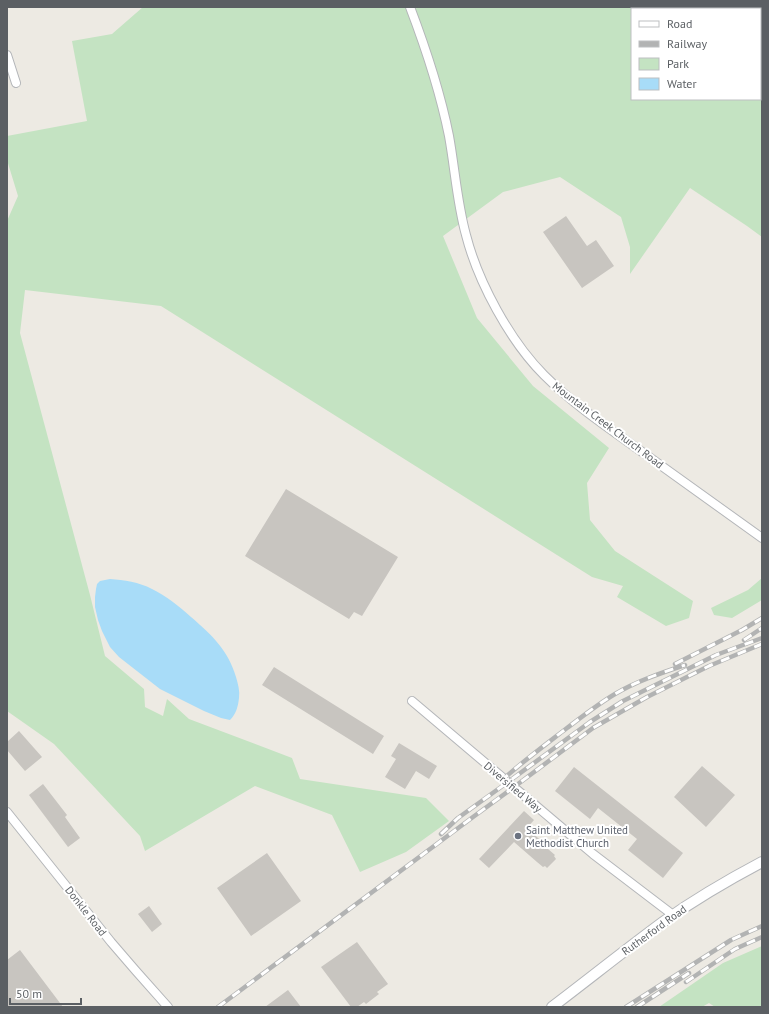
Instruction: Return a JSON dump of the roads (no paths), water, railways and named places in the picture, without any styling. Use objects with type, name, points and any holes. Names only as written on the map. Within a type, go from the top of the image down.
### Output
[{"type":"street","name":"Mountain Creek Church Road","points":[[410,7],[422,37],[444,111],[466,235],[475,263],[488,292],[507,326],[524,351],[543,374],[564,394],[609,429],[762,538]]},
{"type":"street","points":[[7,55],[16,83]]},
{"type":"street","name":"Diversified Way","points":[[412,701],[593,854],[673,915]]},
{"type":"street","name":"Donkle Road","points":[[7,812],[111,942],[168,1007]]},
{"type":"street","name":"Rutherford Road","points":[[552,1007],[673,915],[697,899],[762,862]]},
{"type":"water","points":[[110,579],[137,583],[162,595],[206,630],[224,651],[233,667],[239,688],[237,707],[230,720],[204,711],[160,689],[119,657],[110,647],[98,620],[95,607],[95,597],[97,584],[100,581]]},
{"type":"railway","points":[[675,664],[742,630],[762,618]]},
{"type":"railway","points":[[744,640],[762,628]]},
{"type":"railway","points":[[441,834],[458,818],[590,722],[623,701],[716,655],[762,638]]},
{"type":"railway","points":[[218,1007],[593,728],[647,697],[709,666],[762,644]]},
{"type":"railway","points":[[501,781],[542,747],[623,689],[658,674],[685,665]]},
{"type":"railway","points":[[626,1007],[731,940],[762,926]]},
{"type":"railway","points":[[686,982],[735,949],[762,937]]},
{"type":"railway","points":[[637,1007],[689,973]]},
{"type":"place","name":"Saint Matthew United Methodist Church","points":[[518,836]]}]
